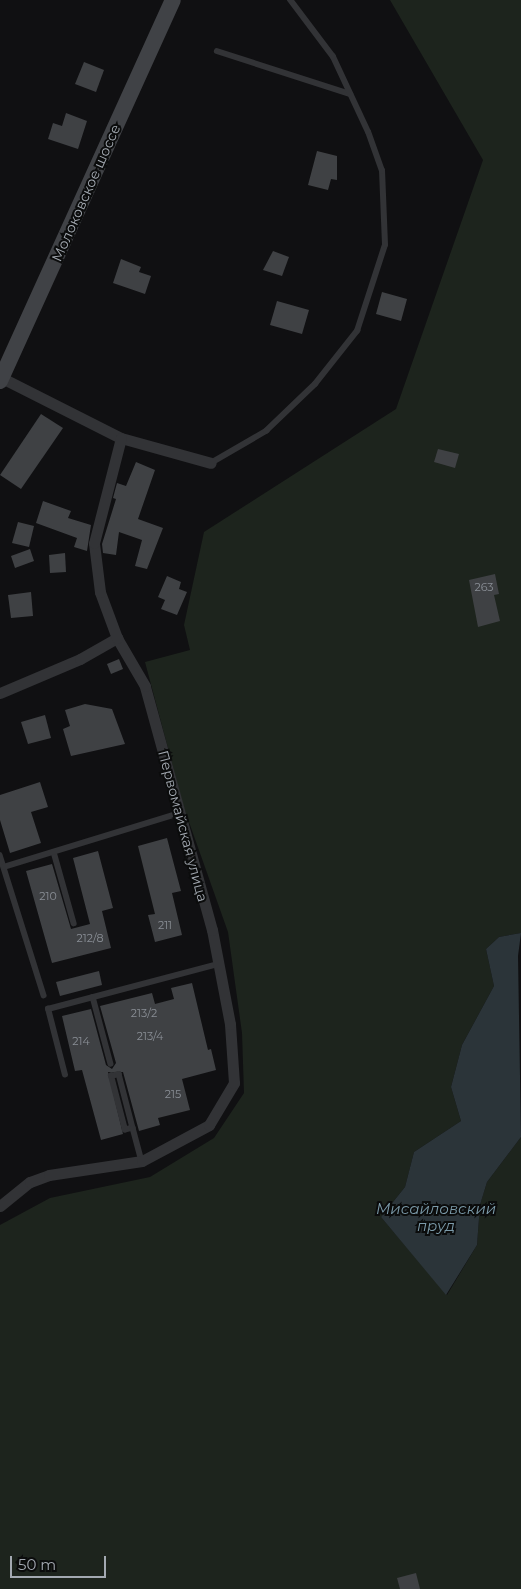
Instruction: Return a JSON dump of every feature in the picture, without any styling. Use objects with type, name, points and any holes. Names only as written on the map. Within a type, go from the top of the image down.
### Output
[{"type":"main road","name":"Молоковское шоссе","points":[[1,380],[173,1]]},
{"type":"street","points":[[1,380],[121,438],[211,463]]},
{"type":"street","name":"Первомайская улица","points":[[0,1206],[30,1182],[48,1175],[142,1161],[209,1125],[234,1083],[230,1024],[218,964],[145,686],[116,638],[100,592],[94,543],[121,438]]},
{"type":"street","points":[[0,693],[80,659],[116,638]]},
{"type":"lane","points":[[211,463],[266,431],[315,384],[357,331],[385,244],[382,171],[333,57],[290,0]]},
{"type":"lane","points":[[217,51],[350,94]]},
{"type":"lane","points":[[4,868],[179,813]]},
{"type":"lane","points":[[54,852],[74,923]]},
{"type":"lane","points":[[0,855],[44,995]]},
{"type":"lane","points":[[65,1075],[48,1009],[218,964]]},
{"type":"lane","points":[[93,997],[111,1064]]},
{"type":"lane","points":[[133,1128],[125,1130],[111,1076],[119,1074],[142,1161]]},
{"type":"shaded area","points":[[390,0],[521,0],[521,933],[499,937],[486,949],[494,986],[462,1045],[451,1087],[461,1121],[414,1152],[405,1187],[381,1217],[447,1295],[477,1245],[480,1205],[487,1182],[521,1137],[521,1589],[0,1589],[0,1225],[50,1198],[150,1177],[214,1138],[244,1093],[242,1033],[228,932],[184,808],[145,662],[190,650],[184,625],[204,532],[396,409],[483,160]]},
{"type":"water","name":"Мисайловский пруд","points":[[521,933],[518,956],[521,1137],[487,1182],[480,1205],[477,1245],[446,1295],[381,1217],[405,1187],[414,1152],[461,1121],[451,1087],[462,1045],[494,986],[486,949],[499,937]]},
{"type":"building","points":[[84,62],[104,70],[96,92],[75,84]]},
{"type":"building","points":[[66,113],[87,121],[78,149],[48,139],[53,123],[62,126]]},
{"type":"building","points":[[317,151],[337,156],[337,180],[331,179],[328,190],[308,185]]},
{"type":"building","points":[[273,251],[289,257],[282,276],[263,270]]},
{"type":"building","points":[[121,259],[141,267],[139,272],[151,276],[145,294],[113,283]]},
{"type":"building","points":[[382,292],[407,299],[401,321],[376,314]]},
{"type":"building","points":[[277,301],[309,310],[302,334],[270,325]]},
{"type":"building","points":[[41,414],[63,428],[21,489],[0,475]]},
{"type":"building","points":[[438,449],[459,454],[455,468],[434,462]]},
{"type":"building","points":[[136,462],[155,470],[138,519],[163,528],[147,569],[135,566],[142,540],[119,532],[116,555],[103,553],[102,544],[116,499],[113,498],[117,483],[126,486]]},
{"type":"building","points":[[43,501],[71,511],[68,518],[91,525],[87,551],[74,547],[77,538],[36,523]]},
{"type":"building","points":[[18,522],[34,526],[29,547],[12,543]]},
{"type":"building","points":[[30,549],[34,561],[15,568],[11,556]]},
{"type":"building","points":[[65,553],[66,572],[50,573],[49,555]]},
{"type":"building","points":[[495,574],[499,594],[494,595],[500,621],[478,627],[469,580]]},
{"type":"building","points":[[167,576],[181,582],[179,589],[187,592],[177,615],[161,609],[165,600],[158,597]]},
{"type":"building","points":[[31,592],[33,616],[11,618],[8,595]]},
{"type":"building","points":[[119,659],[123,669],[111,674],[107,664]]},
{"type":"building","points":[[85,704],[112,709],[125,744],[71,756],[63,729],[70,726],[65,710]]},
{"type":"building","points":[[45,715],[51,738],[28,744],[21,722]]},
{"type":"building","points":[[40,782],[48,807],[31,812],[41,843],[10,853],[0,820],[0,795]]},
{"type":"building","points":[[167,838],[181,891],[172,893],[182,935],[155,942],[148,915],[155,914],[138,846]]},
{"type":"building","points":[[98,851],[113,908],[102,911],[111,948],[52,963],[26,871],[52,864],[71,929],[90,924],[73,858]]},
{"type":"building","points":[[99,971],[102,985],[60,996],[56,982]]},
{"type":"building","points":[[192,983],[208,1050],[211,1049],[216,1070],[182,1079],[190,1110],[158,1118],[160,1125],[139,1131],[123,1072],[108,1072],[123,1134],[101,1140],[82,1070],[75,1071],[62,1016],[91,1009],[106,1065],[112,1069],[116,1063],[100,1006],[152,993],[155,1004],[174,999],[171,988]]},
{"type":"building","points":[[416,1573],[420,1589],[400,1589],[397,1578]]}]
